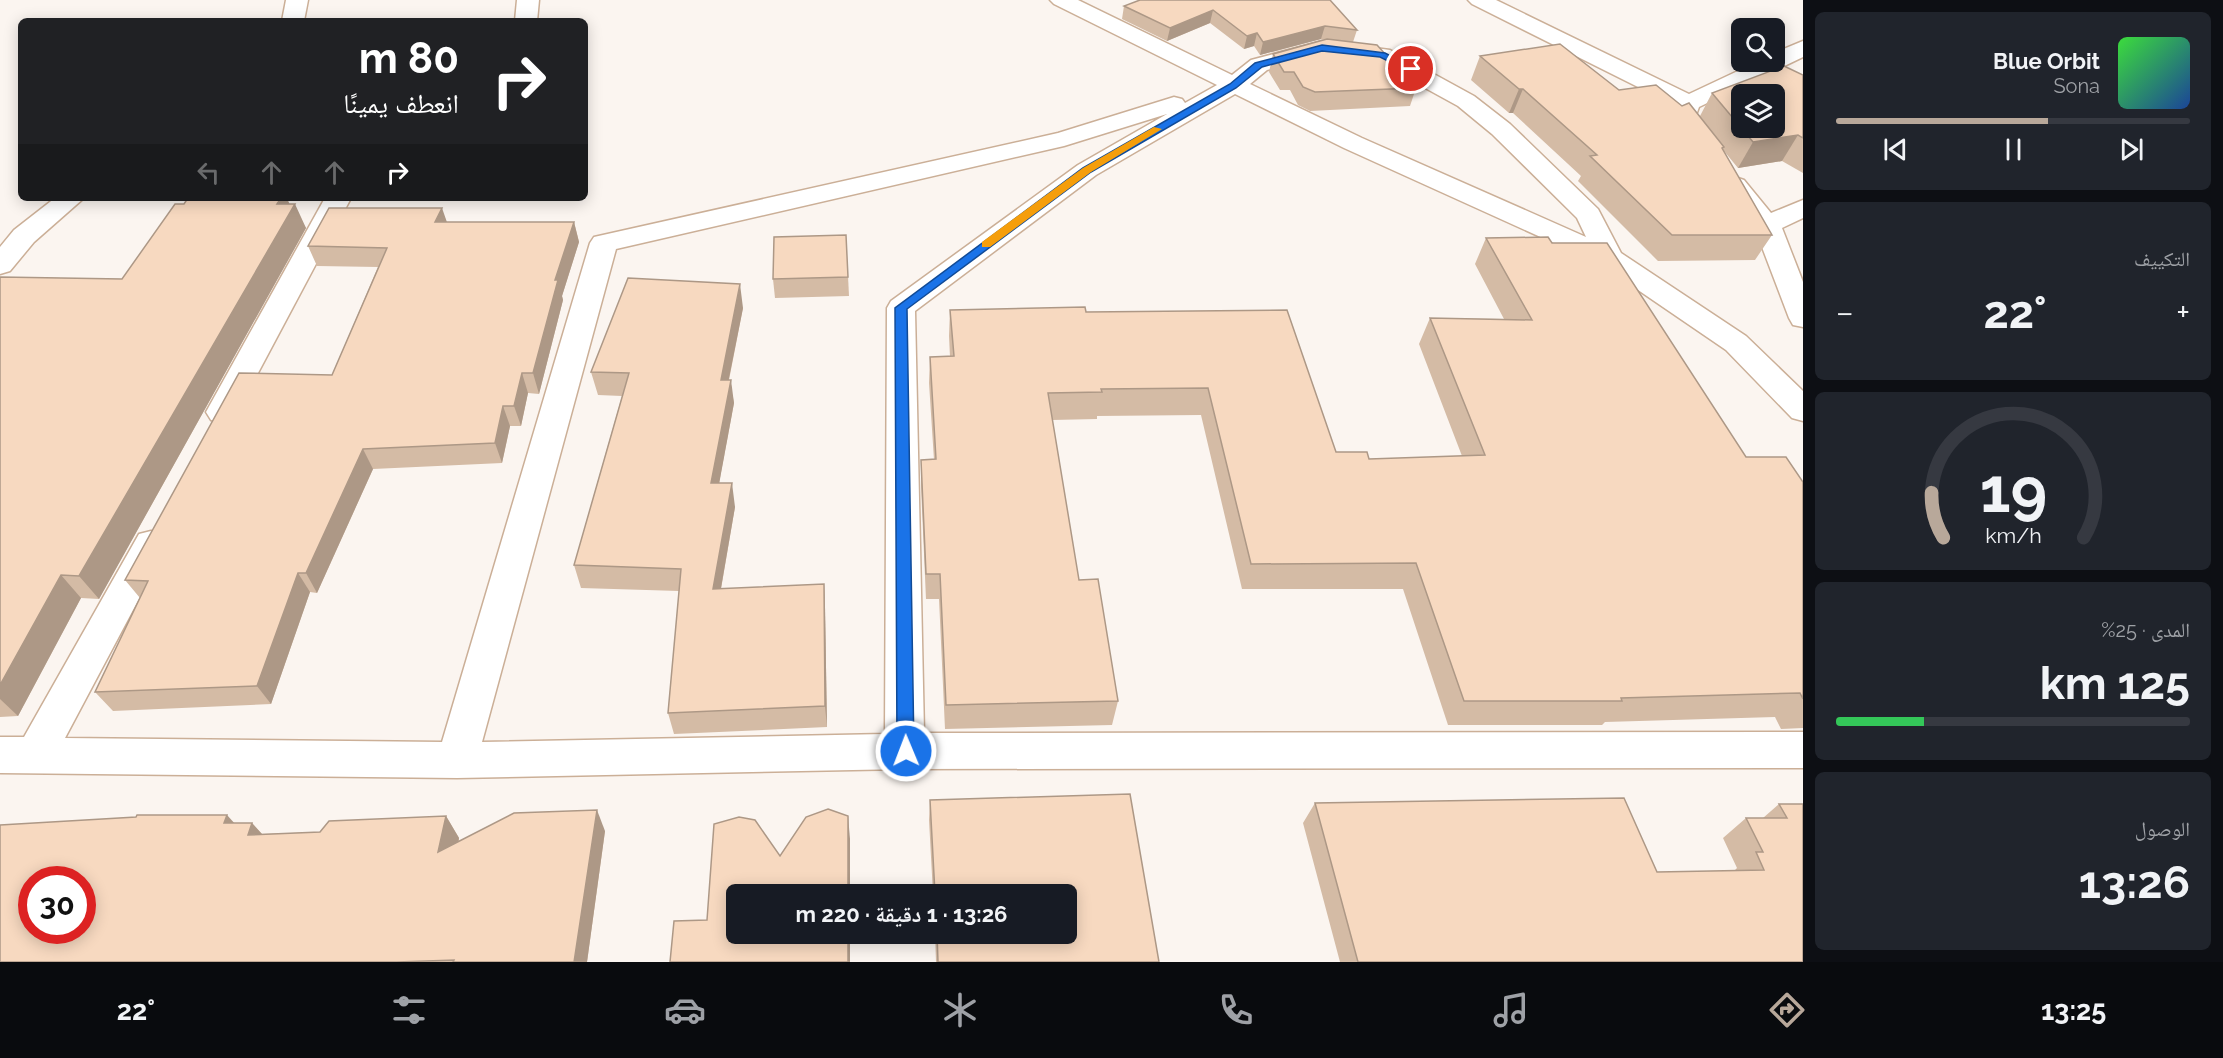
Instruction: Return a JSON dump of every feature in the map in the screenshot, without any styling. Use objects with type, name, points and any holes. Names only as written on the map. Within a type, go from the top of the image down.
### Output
[{"type":"street","points":[[294,18],[297,0]]},
{"type":"street","points":[[526,18],[528,0]]},
{"type":"street","points":[[1061,0],[1353,143],[1610,258],[1736,343],[1803,410]]},
{"type":"street","points":[[1497,3],[1689,103]]},
{"type":"street","points":[[906,751],[901,308],[1087,170],[1233,86],[1258,65],[1322,48],[1382,55],[1466,101],[1501,129],[1588,215],[1610,258]]},
{"type":"street","points":[[1803,48],[1689,103],[1683,118],[1767,225],[1803,318]]},
{"type":"street","points":[[457,760],[604,243],[1064,139],[1233,86]]},
{"type":"street","points":[[0,265],[24,236],[68,201]]},
{"type":"street","points":[[207,440],[336,201]]},
{"type":"street","points":[[1767,225],[1803,208]]},
{"type":"street","points":[[18,756],[167,514]]},
{"type":"street","points":[[18,756],[457,760],[906,751],[1803,750]]},
{"type":"building","points":[[1140,0],[1330,0],[1357,30],[1325,26],[1263,42],[1257,33],[1247,36],[1213,10],[1170,28],[1124,6]]},
{"type":"building","points":[[1327,39],[1377,45],[1416,88],[1315,92],[1303,87],[1294,72],[1284,72],[1273,54]]},
{"type":"building","points":[[1560,44],[1619,90],[1656,85],[1682,106],[1689,103],[1724,147],[1722,148],[1772,235],[1672,235],[1590,156],[1597,155],[1523,89],[1519,89],[1480,56]]},
{"type":"building","points":[[1785,66],[1803,75],[1803,138],[1798,135],[1785,137],[1785,84],[1736,84],[1768,72],[1785,72]]},
{"type":"building","points":[[1731,86],[1731,116],[1712,93]]},
{"type":"building","points":[[1750,138],[1779,138],[1753,142]]},
{"type":"building","points":[[186,201],[279,201],[277,204],[295,204],[79,576],[61,575],[0,685],[0,277],[122,279],[175,204],[184,204]]},
{"type":"building","points":[[329,208],[442,208],[435,222],[574,222],[555,280],[558,280],[533,373],[522,373],[514,406],[503,406],[495,443],[363,449],[306,573],[298,573],[257,686],[95,692],[148,581],[125,580],[239,373],[332,375],[387,248],[308,246]]},
{"type":"building","points":[[846,235],[848,277],[773,279],[774,237]]},
{"type":"building","points":[[1548,237],[1552,243],[1607,243],[1746,457],[1786,457],[1803,482],[1803,699],[1800,693],[1621,698],[1622,701],[1464,701],[1416,563],[1251,564],[1208,388],[1101,389],[1102,392],[1048,393],[1079,580],[1098,579],[1118,701],[946,705],[940,574],[926,574],[921,460],[936,459],[930,357],[954,356],[950,310],[1085,307],[1086,312],[1287,310],[1336,452],[1367,452],[1369,459],[1485,455],[1430,318],[1532,320],[1486,238]]},
{"type":"building","points":[[628,278],[740,284],[721,380],[731,380],[711,483],[732,483],[713,589],[824,584],[825,706],[668,713],[681,569],[574,565],[629,373],[591,372]]},
{"type":"building","points":[[1130,794],[1159,962],[938,962],[937,944],[1077,944],[1077,884],[934,884],[930,800]]},
{"type":"building","points":[[1624,798],[1657,872],[1764,870],[1756,852],[1763,852],[1746,818],[1787,818],[1779,804],[1803,804],[1803,962],[1358,962],[1315,803]]},
{"type":"building","points":[[828,809],[848,816],[848,884],[726,884],[726,944],[848,944],[848,962],[670,962],[674,921],[707,920],[714,824],[739,817],[755,820],[780,856],[806,817]]},
{"type":"building","points":[[597,810],[574,962],[453,962],[454,960],[0,962],[0,825],[136,817],[137,815],[227,815],[224,823],[252,823],[248,835],[320,832],[329,821],[446,816],[438,852],[514,813]]},
{"type":"slow traffic","points":[[986,245],[1087,170],[1157,129]]},
{"type":"route","points":[[906,751],[901,308],[1087,170],[1233,86],[1258,65],[1322,48],[1382,55],[1411,69]]}]
